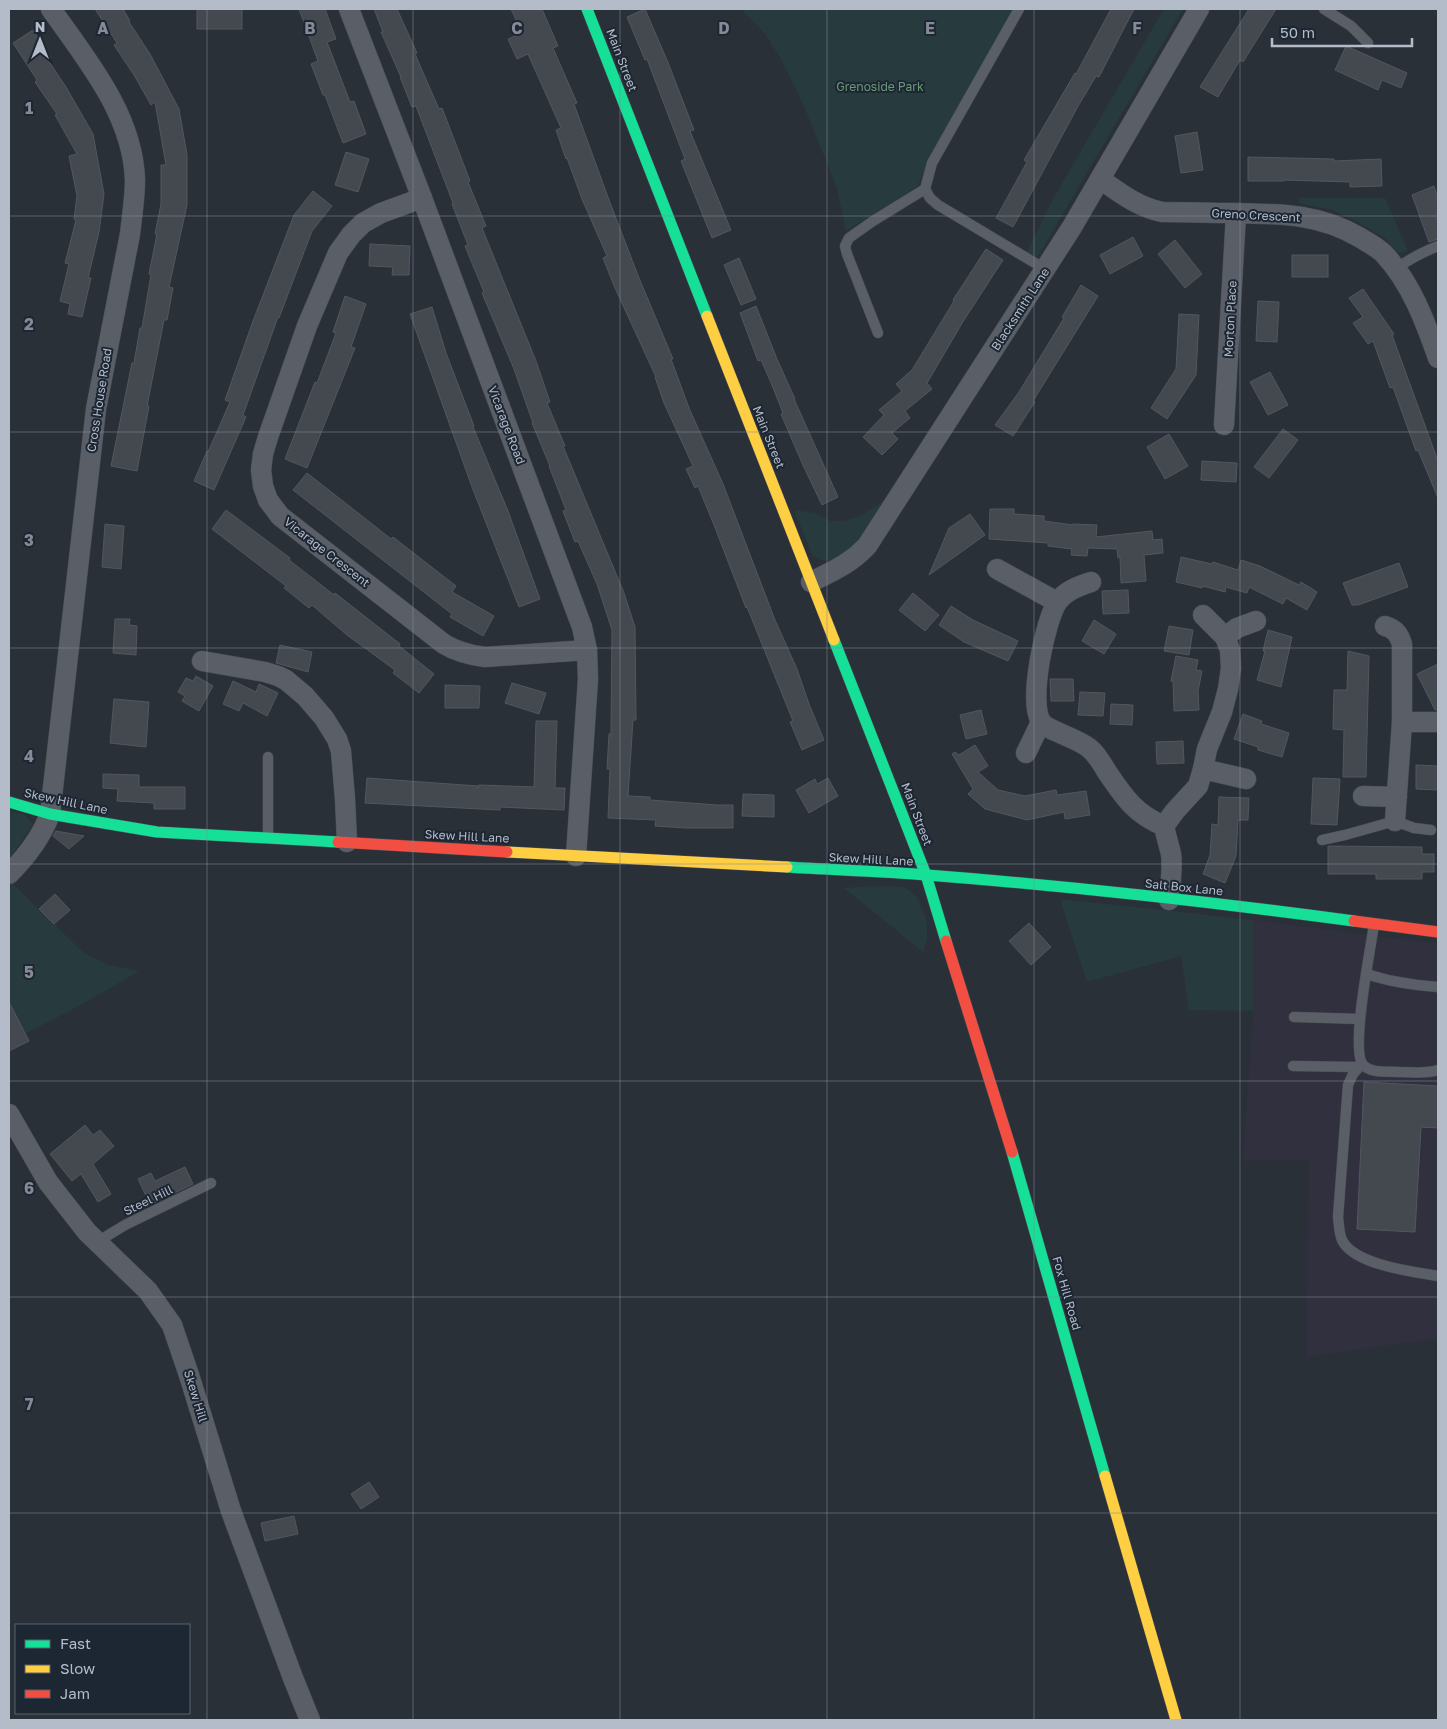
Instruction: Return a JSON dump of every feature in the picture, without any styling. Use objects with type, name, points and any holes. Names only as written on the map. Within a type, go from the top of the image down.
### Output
[{"type":"street","name":"Cross House Road","points":[[50,814],[96,409],[130,234],[135,179],[130,148],[117,112],[104,87],[51,9]]},
{"type":"street","name":"Vicarage Road","points":[[349,9],[422,198],[582,627],[588,679],[576,856]]},
{"type":"street","name":"Main Street","points":[[588,9],[926,875]]},
{"type":"street","name":"Blacksmith Lane","points":[[811,582],[856,558],[867,546],[1045,269],[1199,9]]},
{"type":"street","name":"Greno Crescent","points":[[1100,179],[1133,201],[1147,208],[1162,212],[1301,216],[1325,221],[1366,240],[1383,253],[1414,297],[1438,358]]},
{"type":"street","name":"Vicarage Crescent","points":[[422,198],[381,213],[363,224],[351,235],[338,253],[307,326],[268,437],[261,470],[263,486],[268,500],[280,516],[456,652],[485,657],[586,650]]},
{"type":"street","name":"Morton Place","points":[[1224,425],[1236,214]]},
{"type":"street","points":[[997,570],[1058,602]]},
{"type":"street","points":[[1091,582],[1068,592],[1058,602],[1041,648],[1037,670],[1037,710],[1041,722],[1050,729],[1074,738],[1090,748],[1122,795],[1133,807],[1150,820],[1164,826]]},
{"type":"street","points":[[1169,900],[1172,869],[1171,853],[1166,842],[1164,826],[1198,786],[1207,749],[1222,712],[1231,668],[1230,650],[1225,637],[1203,615]]},
{"type":"street","points":[[1225,637],[1237,628],[1256,621]]},
{"type":"street","points":[[1385,626],[1394,629],[1400,636],[1402,644],[1402,722],[1395,821]]},
{"type":"street","points":[[202,661],[278,676],[286,680],[305,696],[324,718],[338,739],[341,752],[346,799],[347,842]]},
{"type":"street","points":[[1026,753],[1041,722]]},
{"type":"street","points":[[1402,722],[1438,722]]},
{"type":"street","points":[[1203,769],[1246,779]]},
{"type":"street","points":[[1364,796],[1397,797]]},
{"type":"street","name":"Skew Hill Lane","points":[[9,802],[50,814],[157,832],[926,875]]},
{"type":"street","points":[[9,874],[38,840],[50,814]]},
{"type":"street","name":"Salt Box Lane","points":[[926,875],[1041,885],[1438,932]]},
{"type":"street","name":"Fox Hill Road","points":[[926,875],[1019,1178],[1176,1720]]},
{"type":"street","name":"Skew Hill","points":[[9,1114],[48,1182],[87,1232],[148,1291],[172,1325],[190,1375],[231,1511],[310,1720]]},
{"type":"lane","points":[[878,333],[845,246],[849,238],[925,189],[932,163],[1019,9]]},
{"type":"lane","points":[[1324,9],[1351,26],[1368,43]]},
{"type":"lane","points":[[925,189],[930,198],[938,205],[1045,269]]},
{"type":"lane","points":[[1396,269],[1415,256],[1438,246]]},
{"type":"lane","points":[[268,757],[268,838]]},
{"type":"lane","points":[[1322,840],[1395,821],[1414,828],[1431,830]]},
{"type":"lane","points":[[1361,1066],[1359,1058],[1360,1019],[1374,923]]},
{"type":"lane","points":[[1367,974],[1402,984],[1438,987]]},
{"type":"lane","points":[[1294,1017],[1360,1019]]},
{"type":"lane","points":[[1293,1066],[1361,1066],[1375,1071],[1422,1072],[1438,1070]]},
{"type":"lane","points":[[1361,1066],[1353,1074],[1348,1085],[1338,1217],[1343,1242],[1368,1261],[1438,1276]]},
{"type":"lane","name":"Steel Hill","points":[[97,1242],[125,1224],[211,1183]]},
{"type":"shaded area","points":[[1254,920],[1438,944],[1438,1338],[1306,1357],[1309,1160],[1243,1161],[1253,1011]]},
{"type":"green space","name":"Grenoside Park","points":[[741,9],[1014,9],[930,156],[918,186],[846,231],[837,188],[803,104],[781,59],[762,30]]},
{"type":"green space","points":[[1164,9],[1183,9],[1037,258],[1027,252],[1054,197]]},
{"type":"green space","points":[[1299,198],[1385,198],[1408,251],[1398,253],[1385,238],[1361,224],[1332,210],[1299,203]]},
{"type":"green space","points":[[886,500],[860,543],[833,561],[821,560],[812,554],[794,510],[815,513],[830,521],[844,521],[859,516]]},
{"type":"green space","points":[[9,811],[25,815],[33,824],[9,860]]},
{"type":"green space","points":[[13,884],[83,952],[108,965],[139,971],[79,1006],[9,1042],[9,888]]},
{"type":"green space","points":[[905,887],[917,897],[927,921],[927,940],[923,952],[844,888]]},
{"type":"green space","points":[[1060,899],[1254,920],[1253,1011],[1189,1010],[1181,956],[1087,982]]},
{"type":"building","points":[[95,9],[123,9],[129,22],[150,54],[179,109],[187,155],[187,205],[169,287],[173,288],[167,320],[164,320],[147,406],[149,406],[137,471],[111,466],[132,363],[134,363],[140,328],[142,328],[161,204],[161,165],[166,165],[155,102],[151,105],[114,45],[117,43]]},
{"type":"building","points":[[197,9],[242,9],[242,29],[197,29]]},
{"type":"building","points":[[299,9],[325,9],[336,39],[327,42],[350,102],[354,101],[366,134],[343,143],[311,64],[318,61]]},
{"type":"building","points":[[374,9],[397,9],[439,109],[442,108],[486,226],[482,228],[536,361],[550,402],[547,403],[624,593],[635,627],[636,720],[633,720],[628,796],[650,797],[650,800],[733,805],[733,828],[655,826],[656,820],[608,818],[610,769],[607,769],[609,734],[611,734],[612,630],[597,584],[578,541],[575,542],[563,511],[566,510],[532,423],[514,369],[482,293],[484,292],[465,246],[468,245],[416,106],[412,107],[381,32],[383,32]]},
{"type":"building","points":[[511,9],[542,9],[558,46],[553,48],[577,103],[574,104],[609,200],[673,359],[671,359],[689,408],[723,484],[775,620],[797,669],[824,740],[802,750],[790,722],[793,721],[698,486],[695,488],[686,469],[693,466],[664,403],[656,377],[603,258],[607,256],[582,199],[556,130],[561,128],[528,54],[517,59],[508,39],[522,33]]},
{"type":"building","points":[[645,9],[694,130],[690,131],[731,230],[712,238],[681,161],[685,159],[647,59],[645,60],[627,17]]},
{"type":"building","points":[[1111,9],[1134,9],[1099,77],[1096,76],[1077,108],[1013,227],[996,218],[1027,162],[1024,160],[1076,74]]},
{"type":"building","points":[[1249,9],[1276,9],[1243,62],[1240,60],[1218,97],[1200,87]]},
{"type":"building","points":[[33,30],[51,58],[48,60],[93,134],[104,194],[99,232],[88,278],[91,278],[82,317],[68,314],[70,304],[60,301],[69,264],[65,263],[76,220],[74,219],[77,196],[69,156],[77,154],[55,115],[57,114],[35,82],[37,80],[13,43]]},
{"type":"building","points":[[1346,46],[1407,73],[1401,88],[1382,80],[1378,90],[1335,70]]},
{"type":"building","points":[[1197,132],[1203,170],[1181,173],[1175,136]]},
{"type":"building","points":[[346,152],[369,159],[358,192],[335,185]]},
{"type":"building","points":[[1248,157],[1334,159],[1334,161],[1381,159],[1382,186],[1350,187],[1350,182],[1248,181]]},
{"type":"building","points":[[1434,186],[1438,199],[1438,239],[1429,242],[1412,195]]},
{"type":"building","points":[[313,191],[332,206],[312,231],[278,317],[243,415],[246,417],[214,490],[194,481],[230,402],[225,400],[294,215]]},
{"type":"building","points":[[1133,237],[1143,256],[1110,274],[1100,255]]},
{"type":"building","points":[[1175,240],[1202,274],[1185,288],[1158,254]]},
{"type":"building","points":[[370,244],[410,246],[409,275],[392,275],[393,267],[369,266]]},
{"type":"building","points":[[986,249],[1003,260],[964,320],[927,383],[932,389],[905,411],[910,418],[892,433],[898,439],[882,455],[863,437],[884,415],[879,410],[902,391],[896,384],[912,370],[953,300]]},
{"type":"building","points":[[1292,255],[1328,255],[1328,277],[1292,277]]},
{"type":"building","points":[[739,258],[756,299],[741,305],[724,265]]},
{"type":"building","points":[[1081,285],[1098,296],[1013,436],[995,425],[1019,392],[1064,318],[1062,317]]},
{"type":"building","points":[[1363,289],[1394,334],[1392,335],[1438,461],[1438,498],[1418,450],[1416,451],[1393,387],[1390,388],[1373,341],[1368,344],[1353,323],[1363,317],[1349,298]]},
{"type":"building","points":[[345,296],[366,304],[351,347],[355,348],[307,468],[285,459],[336,333],[333,332]]},
{"type":"building","points":[[1258,301],[1279,302],[1277,342],[1256,341]]},
{"type":"building","points":[[756,306],[794,399],[838,497],[822,505],[781,414],[783,413],[761,360],[758,361],[740,313]]},
{"type":"building","points":[[432,307],[446,353],[473,427],[508,511],[540,599],[519,607],[472,487],[410,314]]},
{"type":"building","points":[[1179,314],[1199,315],[1196,375],[1167,419],[1151,408],[1176,369]]},
{"type":"building","points":[[1270,372],[1288,405],[1268,415],[1250,382]]},
{"type":"building","points":[[1283,429],[1298,440],[1269,478],[1254,467]]},
{"type":"building","points":[[1169,434],[1188,466],[1165,479],[1147,447]]},
{"type":"building","points":[[1202,461],[1237,463],[1236,482],[1201,480]]},
{"type":"building","points":[[307,473],[391,539],[393,537],[456,586],[452,592],[494,616],[483,636],[450,617],[452,614],[293,490]]},
{"type":"building","points":[[990,509],[1014,509],[1014,514],[1044,516],[1044,521],[1073,525],[1097,525],[1096,537],[1152,531],[1153,540],[1162,539],[1163,553],[1144,555],[1146,581],[1121,583],[1120,557],[1118,558],[1117,549],[1088,548],[1087,556],[1071,555],[1072,549],[1048,546],[1048,543],[989,539]]},
{"type":"building","points":[[226,510],[400,644],[399,646],[434,674],[419,693],[393,673],[395,670],[347,635],[312,605],[309,608],[284,588],[286,586],[212,529]]},
{"type":"building","points":[[970,514],[985,535],[929,575],[949,528]]},
{"type":"building","points":[[105,524],[124,526],[121,569],[102,567]]},
{"type":"building","points":[[1181,557],[1212,564],[1213,562],[1238,570],[1241,560],[1260,566],[1299,585],[1301,582],[1317,592],[1307,610],[1286,598],[1283,604],[1249,587],[1247,593],[1226,587],[1225,592],[1176,582]]},
{"type":"building","points":[[1399,563],[1408,587],[1358,605],[1352,605],[1343,583]]},
{"type":"building","points":[[1128,590],[1129,613],[1103,614],[1102,591]]},
{"type":"building","points":[[913,593],[939,615],[925,631],[899,610]]},
{"type":"building","points":[[951,606],[973,620],[1018,641],[1008,661],[964,642],[939,625]]},
{"type":"building","points":[[115,619],[130,619],[129,625],[137,626],[136,655],[113,653]]},
{"type":"building","points":[[1094,620],[1116,634],[1104,654],[1082,641]]},
{"type":"building","points":[[1169,626],[1193,630],[1189,655],[1164,651]]},
{"type":"building","points":[[1268,630],[1292,637],[1281,687],[1257,680],[1265,651],[1263,651]]},
{"type":"building","points":[[280,645],[312,652],[308,672],[276,663]]},
{"type":"building","points":[[1348,651],[1369,656],[1366,777],[1343,777],[1344,730],[1333,729],[1334,690],[1347,690]]},
{"type":"building","points":[[1176,656],[1198,660],[1196,670],[1202,671],[1198,691],[1199,710],[1174,711],[1173,681],[1171,681]]},
{"type":"building","points":[[1438,664],[1438,710],[1435,710],[1417,674]]},
{"type":"building","points":[[196,676],[213,686],[199,711],[182,701],[185,696],[178,692],[186,678],[193,681]]},
{"type":"building","points":[[1050,679],[1073,679],[1074,701],[1051,701]]},
{"type":"building","points":[[233,681],[256,692],[259,684],[278,693],[267,716],[243,703],[239,711],[223,704]]},
{"type":"building","points":[[512,683],[546,693],[539,714],[505,703]]},
{"type":"building","points":[[445,685],[480,686],[479,708],[445,708]]},
{"type":"building","points":[[1080,692],[1105,693],[1103,716],[1078,715]]},
{"type":"building","points":[[114,699],[149,702],[146,747],[110,743]]},
{"type":"building","points":[[1111,704],[1133,705],[1132,725],[1110,724]]},
{"type":"building","points":[[981,710],[987,734],[966,739],[960,715]]},
{"type":"building","points":[[1243,714],[1262,721],[1261,724],[1289,733],[1282,757],[1258,750],[1258,747],[1234,739]]},
{"type":"building","points":[[536,721],[557,721],[555,788],[565,788],[564,810],[500,807],[500,810],[365,803],[367,778],[478,786],[478,788],[479,785],[534,787]]},
{"type":"building","points":[[1183,741],[1184,763],[1157,764],[1156,742]]},
{"type":"building","points":[[975,745],[988,766],[978,772],[998,790],[1025,796],[1056,790],[1057,795],[1086,791],[1090,815],[1065,819],[1064,812],[1027,820],[985,809],[968,794],[973,789],[952,754],[955,752],[959,755]]},
{"type":"building","points":[[1416,765],[1438,766],[1438,790],[1416,789]]},
{"type":"building","points":[[103,774],[139,775],[139,787],[185,787],[185,809],[154,809],[154,803],[117,801],[118,789],[103,788]]},
{"type":"building","points":[[828,778],[838,796],[809,813],[796,790],[815,779],[817,784]]},
{"type":"building","points":[[1313,778],[1340,779],[1337,825],[1311,824]]},
{"type":"building","points":[[743,794],[774,795],[774,817],[742,816]]},
{"type":"building","points":[[1219,797],[1249,798],[1248,820],[1238,820],[1236,856],[1225,883],[1203,874],[1210,855],[1212,824],[1218,825]]},
{"type":"building","points":[[56,831],[84,836],[69,849],[53,836]]},
{"type":"building","points":[[1328,846],[1422,847],[1422,854],[1434,854],[1434,872],[1422,872],[1422,879],[1376,879],[1376,874],[1328,874]]},
{"type":"building","points":[[55,894],[70,910],[54,924],[39,909]]},
{"type":"building","points":[[1029,923],[1051,947],[1031,965],[1009,941]]},
{"type":"building","points":[[9,1002],[29,1041],[9,1051]]},
{"type":"building","points":[[1364,1082],[1438,1086],[1438,1128],[1421,1127],[1415,1232],[1357,1229]]},
{"type":"building","points":[[85,1125],[93,1135],[100,1130],[114,1146],[93,1164],[111,1194],[98,1202],[81,1174],[72,1181],[50,1154]]},
{"type":"building","points":[[185,1167],[193,1184],[152,1204],[148,1200],[138,1179],[151,1173],[155,1181]]},
{"type":"building","points":[[369,1482],[379,1497],[361,1509],[351,1494]]},
{"type":"building","points":[[294,1516],[298,1534],[265,1541],[261,1523]]},
{"type":"traffic: fast","points":[[587,9],[707,316]]},
{"type":"traffic: fast","points":[[834,640],[926,875],[946,941]]},
{"type":"traffic: fast","points":[[9,802],[50,814],[157,832],[338,842]]},
{"type":"traffic: fast","points":[[787,867],[910,874],[1088,889],[1354,921]]},
{"type":"traffic: fast","points":[[1012,1152],[1105,1476]]},
{"type":"traffic: slow","points":[[707,316],[834,640]]},
{"type":"traffic: slow","points":[[507,852],[787,867]]},
{"type":"traffic: slow","points":[[1105,1476],[1176,1720]]},
{"type":"traffic: jam","points":[[338,842],[507,852]]},
{"type":"traffic: jam","points":[[1354,921],[1438,932]]},
{"type":"traffic: jam","points":[[946,941],[1012,1152]]}]
